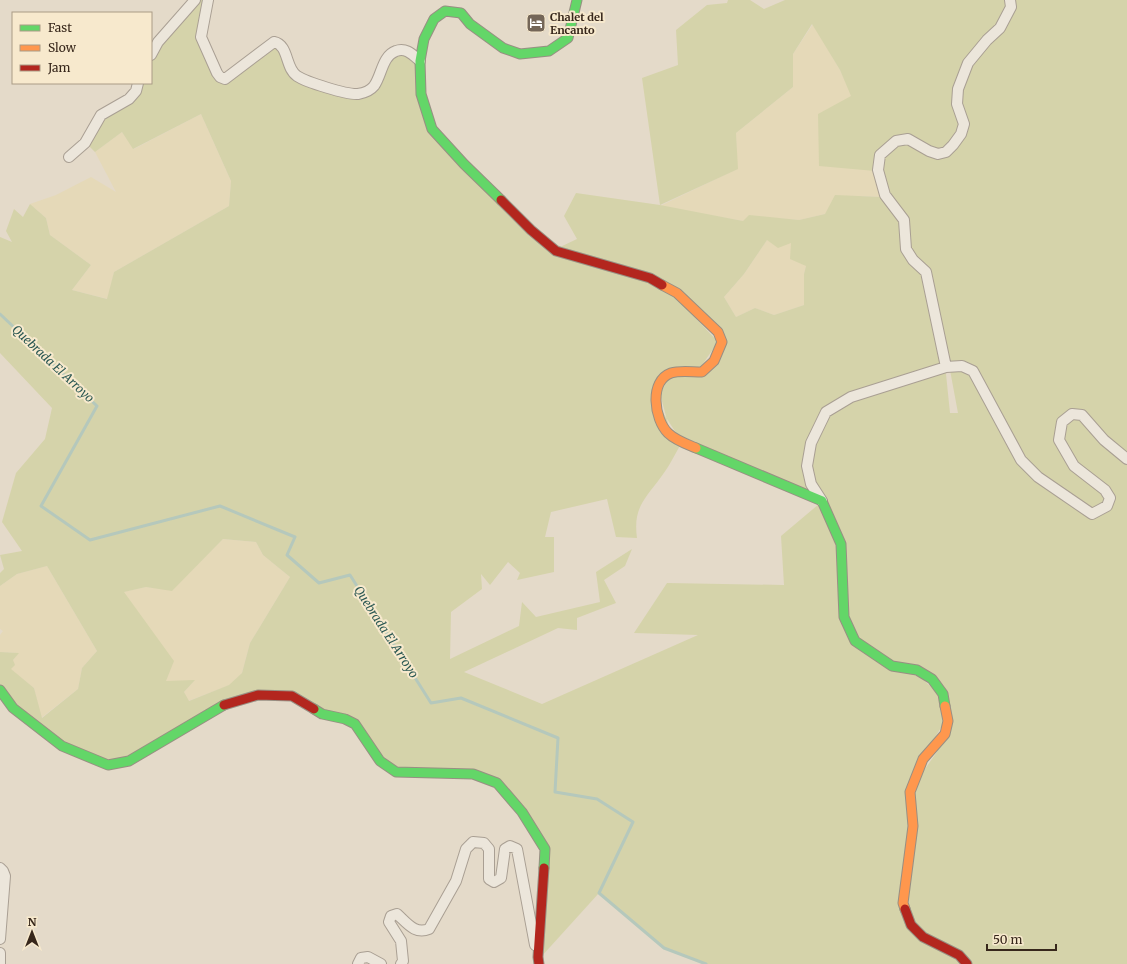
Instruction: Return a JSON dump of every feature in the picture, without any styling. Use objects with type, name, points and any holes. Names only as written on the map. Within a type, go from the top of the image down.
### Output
[{"type":"street","points":[[152,53],[158,42],[195,0]]},
{"type":"street","points":[[208,0],[201,37],[217,73],[220,77],[225,79],[274,42],[279,43],[282,47],[291,69],[297,76],[325,87],[353,94],[369,91],[374,86],[386,59],[391,52],[399,49],[407,51],[420,61]]},
{"type":"street","points":[[577,0],[568,38],[548,51],[520,54],[503,48],[470,24],[461,13],[445,11],[434,19],[424,39],[420,61],[421,94],[432,129],[464,164],[531,230],[556,251],[650,278],[677,293],[718,332],[722,342],[714,361],[702,372],[670,373],[662,378],[656,389],[657,410],[660,421],[668,433],[682,442],[822,501]]},
{"type":"street","points":[[946,367],[926,272],[906,249],[904,220],[885,195],[878,170],[880,155],[896,141],[908,139],[938,154],[946,152],[953,145],[961,134],[964,124],[957,104],[958,89],[968,63],[987,40],[1000,28],[1011,7],[1010,0]]},
{"type":"street","points":[[69,157],[85,143],[101,115],[129,99],[136,91],[138,84]]},
{"type":"street","points":[[966,964],[959,955],[923,937],[911,925],[903,902],[913,826],[910,792],[914,778],[923,760],[945,734],[948,721],[943,694],[927,676],[917,670],[892,666],[855,641],[844,617],[841,544],[822,501],[811,484],[807,466],[811,443],[826,412],[851,396],[946,367],[962,366],[973,371],[1020,460],[1038,477],[1092,514],[1107,506],[1110,498],[1105,490],[1074,466],[1059,440],[1062,422],[1072,414],[1082,415],[1104,440],[1127,459]]},
{"type":"street","points":[[0,690],[13,708],[62,746],[108,765],[129,761],[227,703],[258,695],[292,696],[322,714],[345,719],[355,724],[380,762],[396,772],[473,774],[497,784],[522,812],[546,849],[538,960]]},
{"type":"street","points":[[401,964],[403,961],[401,941],[389,922],[391,916],[397,914],[415,930],[422,932],[429,929],[456,882],[466,849],[473,842],[484,843],[489,849],[489,879],[494,882],[501,878],[505,849],[510,846],[517,849],[538,960]]},
{"type":"street","points":[[0,868],[5,876],[0,939]]},
{"type":"street","points":[[0,953],[0,964]]},
{"type":"street","points":[[358,964],[361,958],[368,957],[381,964]]},
{"type":"shaded area","points":[[199,0],[204,0],[198,31],[218,80],[274,46],[277,46],[288,71],[363,97],[394,55],[406,54],[417,62],[429,131],[529,234],[649,281],[675,296],[718,342],[700,368],[671,373],[656,402],[682,442],[667,469],[641,505],[637,519],[637,538],[616,537],[607,499],[551,512],[545,537],[554,537],[554,572],[517,580],[520,573],[508,562],[490,585],[481,574],[482,589],[451,612],[450,659],[519,626],[522,602],[536,617],[600,602],[596,572],[632,549],[625,566],[604,580],[616,603],[577,618],[577,630],[558,628],[464,672],[542,704],[698,635],[634,633],[667,583],[784,585],[781,536],[819,504],[838,545],[852,643],[916,673],[940,695],[945,721],[912,775],[908,927],[962,964],[706,964],[664,948],[599,893],[541,957],[549,848],[499,781],[398,769],[382,759],[357,722],[259,691],[128,758],[108,761],[63,743],[16,706],[0,684],[0,652],[19,653],[13,660],[15,665],[11,669],[34,688],[42,718],[78,689],[82,668],[97,651],[47,566],[17,574],[0,586],[0,573],[4,569],[0,555],[22,551],[2,522],[16,473],[45,439],[52,408],[0,353],[0,237],[12,242],[6,231],[14,209],[23,217],[30,204],[46,218],[50,235],[91,265],[72,290],[107,299],[114,272],[229,206],[231,181],[201,114],[133,149],[122,132],[95,152],[88,145],[104,117],[141,84],[152,84],[152,60],[161,44]],"holes":[[[223,539],[256,542],[263,555],[290,577],[250,643],[242,673],[229,685],[189,701],[184,692],[195,680],[166,681],[174,661],[124,592],[146,587],[172,591]]]},
{"type":"shaded area","points":[[728,0],[750,0],[764,9],[785,0],[1006,0],[1008,6],[998,26],[965,62],[959,128],[955,137],[942,149],[938,150],[896,137],[875,171],[819,166],[818,114],[851,96],[840,70],[812,24],[793,54],[793,87],[736,133],[738,169],[660,205],[642,78],[678,65],[676,30],[707,5],[727,3]]},
{"type":"shaded area","points":[[1013,0],[1127,0],[1127,455],[1071,411],[1055,441],[1103,492],[1106,498],[1105,503],[1092,510],[1040,474],[1023,458],[984,382],[949,363],[929,272],[909,248],[907,219],[888,193],[882,170],[883,157],[898,144],[907,143],[938,157],[964,135],[961,103],[964,82],[983,45]]},
{"type":"shaded area","points":[[813,24],[840,70],[852,96],[882,197],[861,196],[825,214],[799,220],[775,218],[743,221],[660,206],[737,169],[736,133],[793,87],[793,54]]},
{"type":"shaded area","points":[[201,114],[231,181],[229,206],[114,272],[108,299],[72,290],[91,265],[50,235],[46,218],[30,204],[56,195],[91,177],[116,192],[95,152],[122,132],[134,149]]},
{"type":"shaded area","points":[[576,193],[660,205],[743,221],[749,215],[799,220],[825,214],[835,195],[882,197],[901,221],[902,250],[923,274],[942,365],[824,410],[807,442],[813,494],[670,431],[659,390],[672,376],[703,375],[726,342],[679,291],[558,248],[577,239],[564,216]],"holes":[[[767,240],[778,248],[791,243],[790,259],[806,266],[804,274],[804,305],[774,315],[755,308],[736,317],[724,297],[744,274]]]},
{"type":"shaded area","points":[[767,240],[791,242],[806,266],[804,274],[804,305],[774,315],[755,308],[736,317],[724,297],[744,274]]},
{"type":"shaded area","points":[[961,369],[971,374],[1018,462],[1092,517],[1113,497],[1076,464],[1062,440],[1065,424],[1073,418],[1081,418],[1127,463],[1127,964],[971,964],[925,934],[914,923],[907,902],[914,792],[918,779],[948,736],[946,692],[893,663],[858,639],[848,616],[845,544],[814,483],[810,466],[814,444],[829,414],[852,400],[944,371],[946,374],[950,413],[958,413],[950,370]]},
{"type":"shaded area","points":[[223,539],[256,542],[263,555],[290,577],[250,643],[242,673],[230,685],[188,701],[184,692],[194,681],[165,681],[123,592],[146,587],[172,590]]},
{"type":"shaded area","points":[[47,566],[97,651],[82,668],[78,689],[41,718],[34,688],[10,669],[13,660],[18,653],[0,652],[0,635],[3,631],[0,629],[0,586],[17,574]]},
{"type":"waterway","name":"Quebrada El Arroyo","points":[[0,314],[97,406],[41,506],[90,540],[220,506],[295,537],[287,555],[319,583],[350,575],[431,703],[461,698],[558,738],[555,792],[597,799],[633,822],[599,893],[664,948],[706,964]]},
{"type":"traffic: fast","points":[[501,200],[464,164],[432,129],[421,94],[420,61],[424,39],[434,19],[445,11],[461,13],[470,24],[503,48],[520,54],[549,51],[568,38],[577,0]]},
{"type":"traffic: fast","points":[[696,448],[822,501],[841,544],[844,617],[855,641],[892,666],[917,670],[932,679],[943,694],[945,706]]},
{"type":"traffic: fast","points":[[0,690],[13,708],[62,746],[108,765],[129,761],[224,705]]},
{"type":"traffic: fast","points":[[314,709],[322,714],[345,719],[355,724],[380,761],[396,772],[473,774],[497,783],[522,812],[545,849],[544,868]]},
{"type":"traffic: slow","points":[[662,285],[677,293],[718,332],[722,342],[714,361],[702,372],[682,371],[671,373],[664,377],[659,384],[657,392],[657,410],[663,427],[674,438],[696,448]]},
{"type":"traffic: slow","points":[[905,909],[903,903],[913,826],[910,792],[923,759],[945,734],[948,721],[945,706]]},
{"type":"traffic: jam","points":[[501,200],[531,230],[556,251],[650,278],[662,285]]},
{"type":"traffic: jam","points":[[224,705],[258,695],[292,696],[314,709]]},
{"type":"traffic: jam","points":[[539,964],[538,957],[544,868]]},
{"type":"traffic: jam","points":[[905,909],[911,925],[923,937],[959,955],[967,964]]},
{"type":"place","name":"Chalet del Encanto","points":[[536,23]]}]
